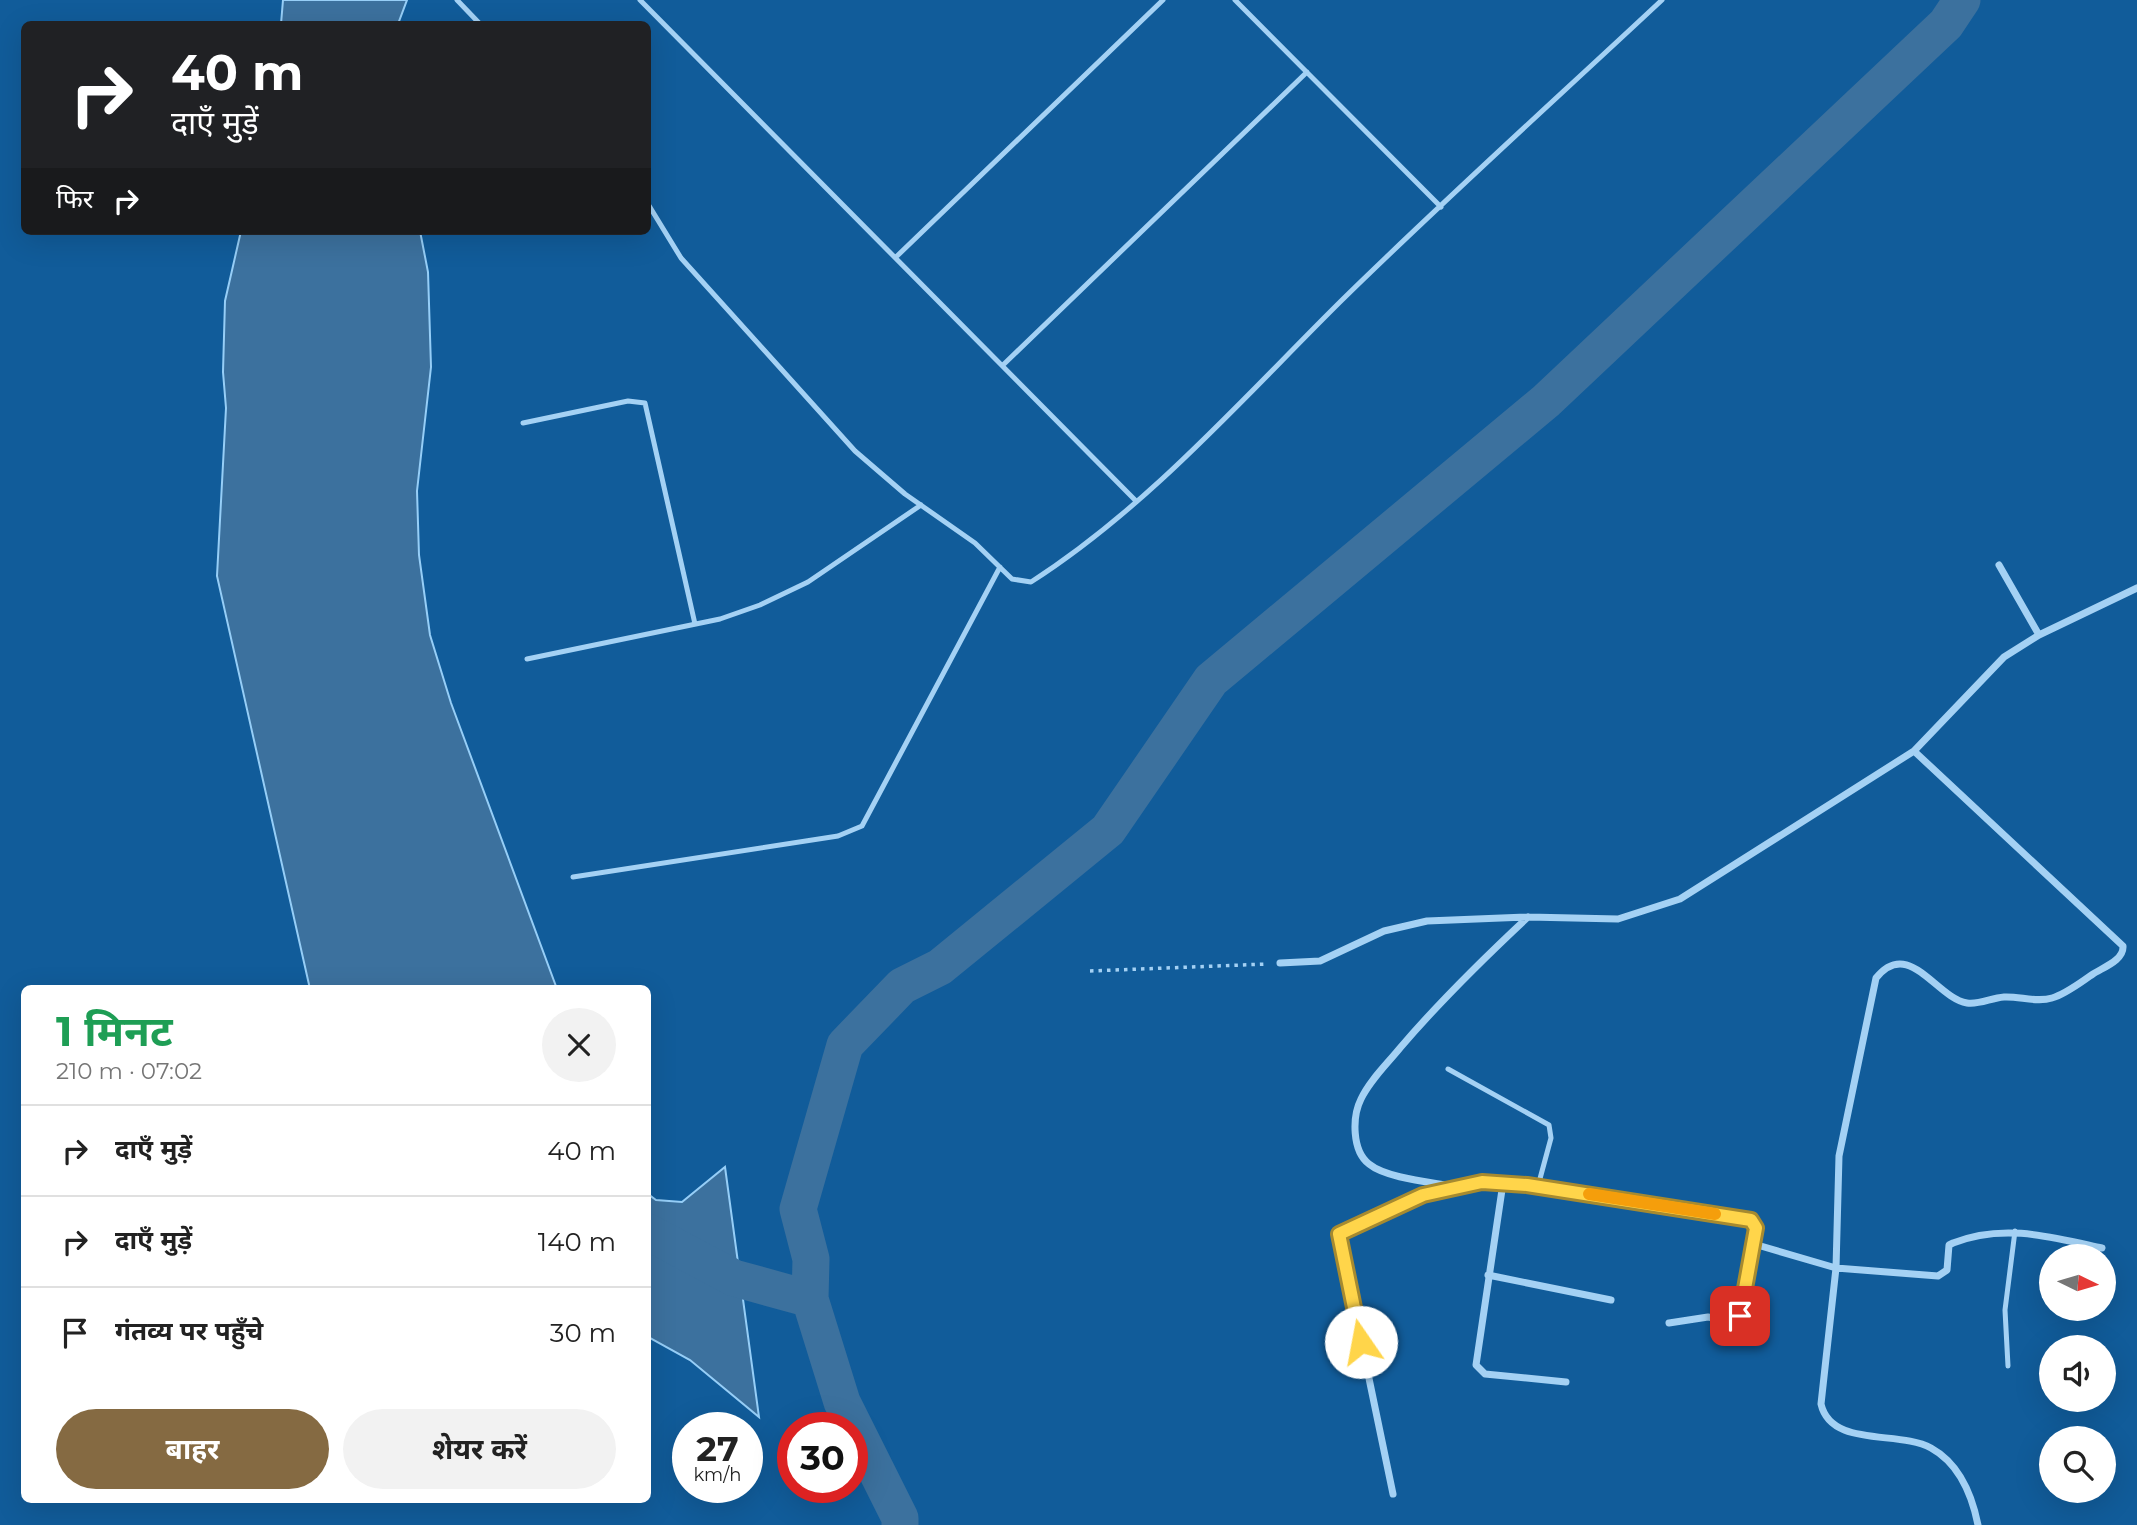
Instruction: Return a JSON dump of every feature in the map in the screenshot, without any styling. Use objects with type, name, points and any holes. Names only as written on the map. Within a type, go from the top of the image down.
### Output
[{"type":"street","points":[[1999,565],[2039,635]]},
{"type":"street","points":[[1280,963],[1320,961],[1384,931],[1427,922],[1528,917],[1618,919],[1680,899],[1914,751],[2004,657],[2039,635],[2137,589]]},
{"type":"street","points":[[1914,751],[2119,941],[2124,952],[2062,994],[2044,1000],[2005,997],[1966,1003],[1909,966],[1896,964],[1884,968],[1876,978],[1871,997],[1839,1156],[1836,1268],[1821,1404],[1824,1416],[1833,1426],[1914,1441],[1932,1448],[1951,1464],[1967,1485],[1978,1525]]},
{"type":"street","points":[[1453,1186],[1385,1172],[1369,1165],[1360,1154],[1355,1114],[1361,1098],[1377,1075],[1430,1013],[1468,972],[1528,917]]},
{"type":"street","points":[[1393,1494],[1339,1234],[1423,1195],[1453,1186],[1482,1182],[1538,1186],[1751,1220],[1756,1228],[1740,1316],[1729,1321],[1708,1317],[1669,1323]]},
{"type":"street","points":[[1503,1183],[1476,1356],[1479,1371],[1566,1382]]},
{"type":"street","points":[[1753,1243],[1836,1268],[1938,1276],[1947,1270],[1949,1245],[1953,1243],[2015,1231],[2082,1244]]},
{"type":"street","points":[[1489,1275],[1611,1300]]},
{"type":"lane","points":[[457,0],[477,21]]},
{"type":"lane","points":[[640,0],[1136,501]]},
{"type":"lane","points":[[896,257],[1163,0]]},
{"type":"lane","points":[[1235,0],[1441,207]]},
{"type":"lane","points":[[651,209],[681,258],[855,451],[920,505],[975,543],[1017,582],[1031,582],[1136,501],[1441,207],[1662,0]]},
{"type":"lane","points":[[1003,365],[1307,72]]},
{"type":"lane","points":[[523,423],[628,401],[645,403],[695,624]]},
{"type":"lane","points":[[527,659],[695,624],[760,606],[808,582],[920,505]]},
{"type":"lane","points":[[573,877],[838,836],[862,826],[1000,568]]},
{"type":"lane","points":[[1448,1069],[1549,1125],[1551,1138],[1538,1186]]},
{"type":"lane","points":[[2008,1366],[2005,1310],[2015,1231]]},
{"type":"path","points":[[1090,971],[1280,963]]},
{"type":"water","points":[[283,0],[407,0],[399,21],[281,21]]},
{"type":"water","points":[[240,235],[421,235],[428,272],[431,367],[417,491],[419,555],[430,635],[451,703],[556,985],[309,985],[217,576],[226,408],[223,372],[225,301]]},
{"type":"water","points":[[725,1167],[758,1412],[753,1412],[690,1360],[651,1339],[651,1196],[656,1200],[682,1202]]},
{"type":"waterway","points":[[900,1525],[900,1518],[842,1402],[810,1299],[811,1259],[798,1209],[845,1045],[902,986],[940,967],[1108,830],[1211,680],[1546,401],[1946,24],[1962,0]]},
{"type":"waterway","points":[[651,1234],[734,1278],[810,1299]]},
{"type":"slow traffic","points":[[1589,1194],[1715,1214]]},
{"type":"route","points":[[1361,1342],[1339,1234],[1423,1195],[1453,1186],[1482,1182],[1527,1185],[1751,1220],[1756,1228],[1740,1316]]}]
